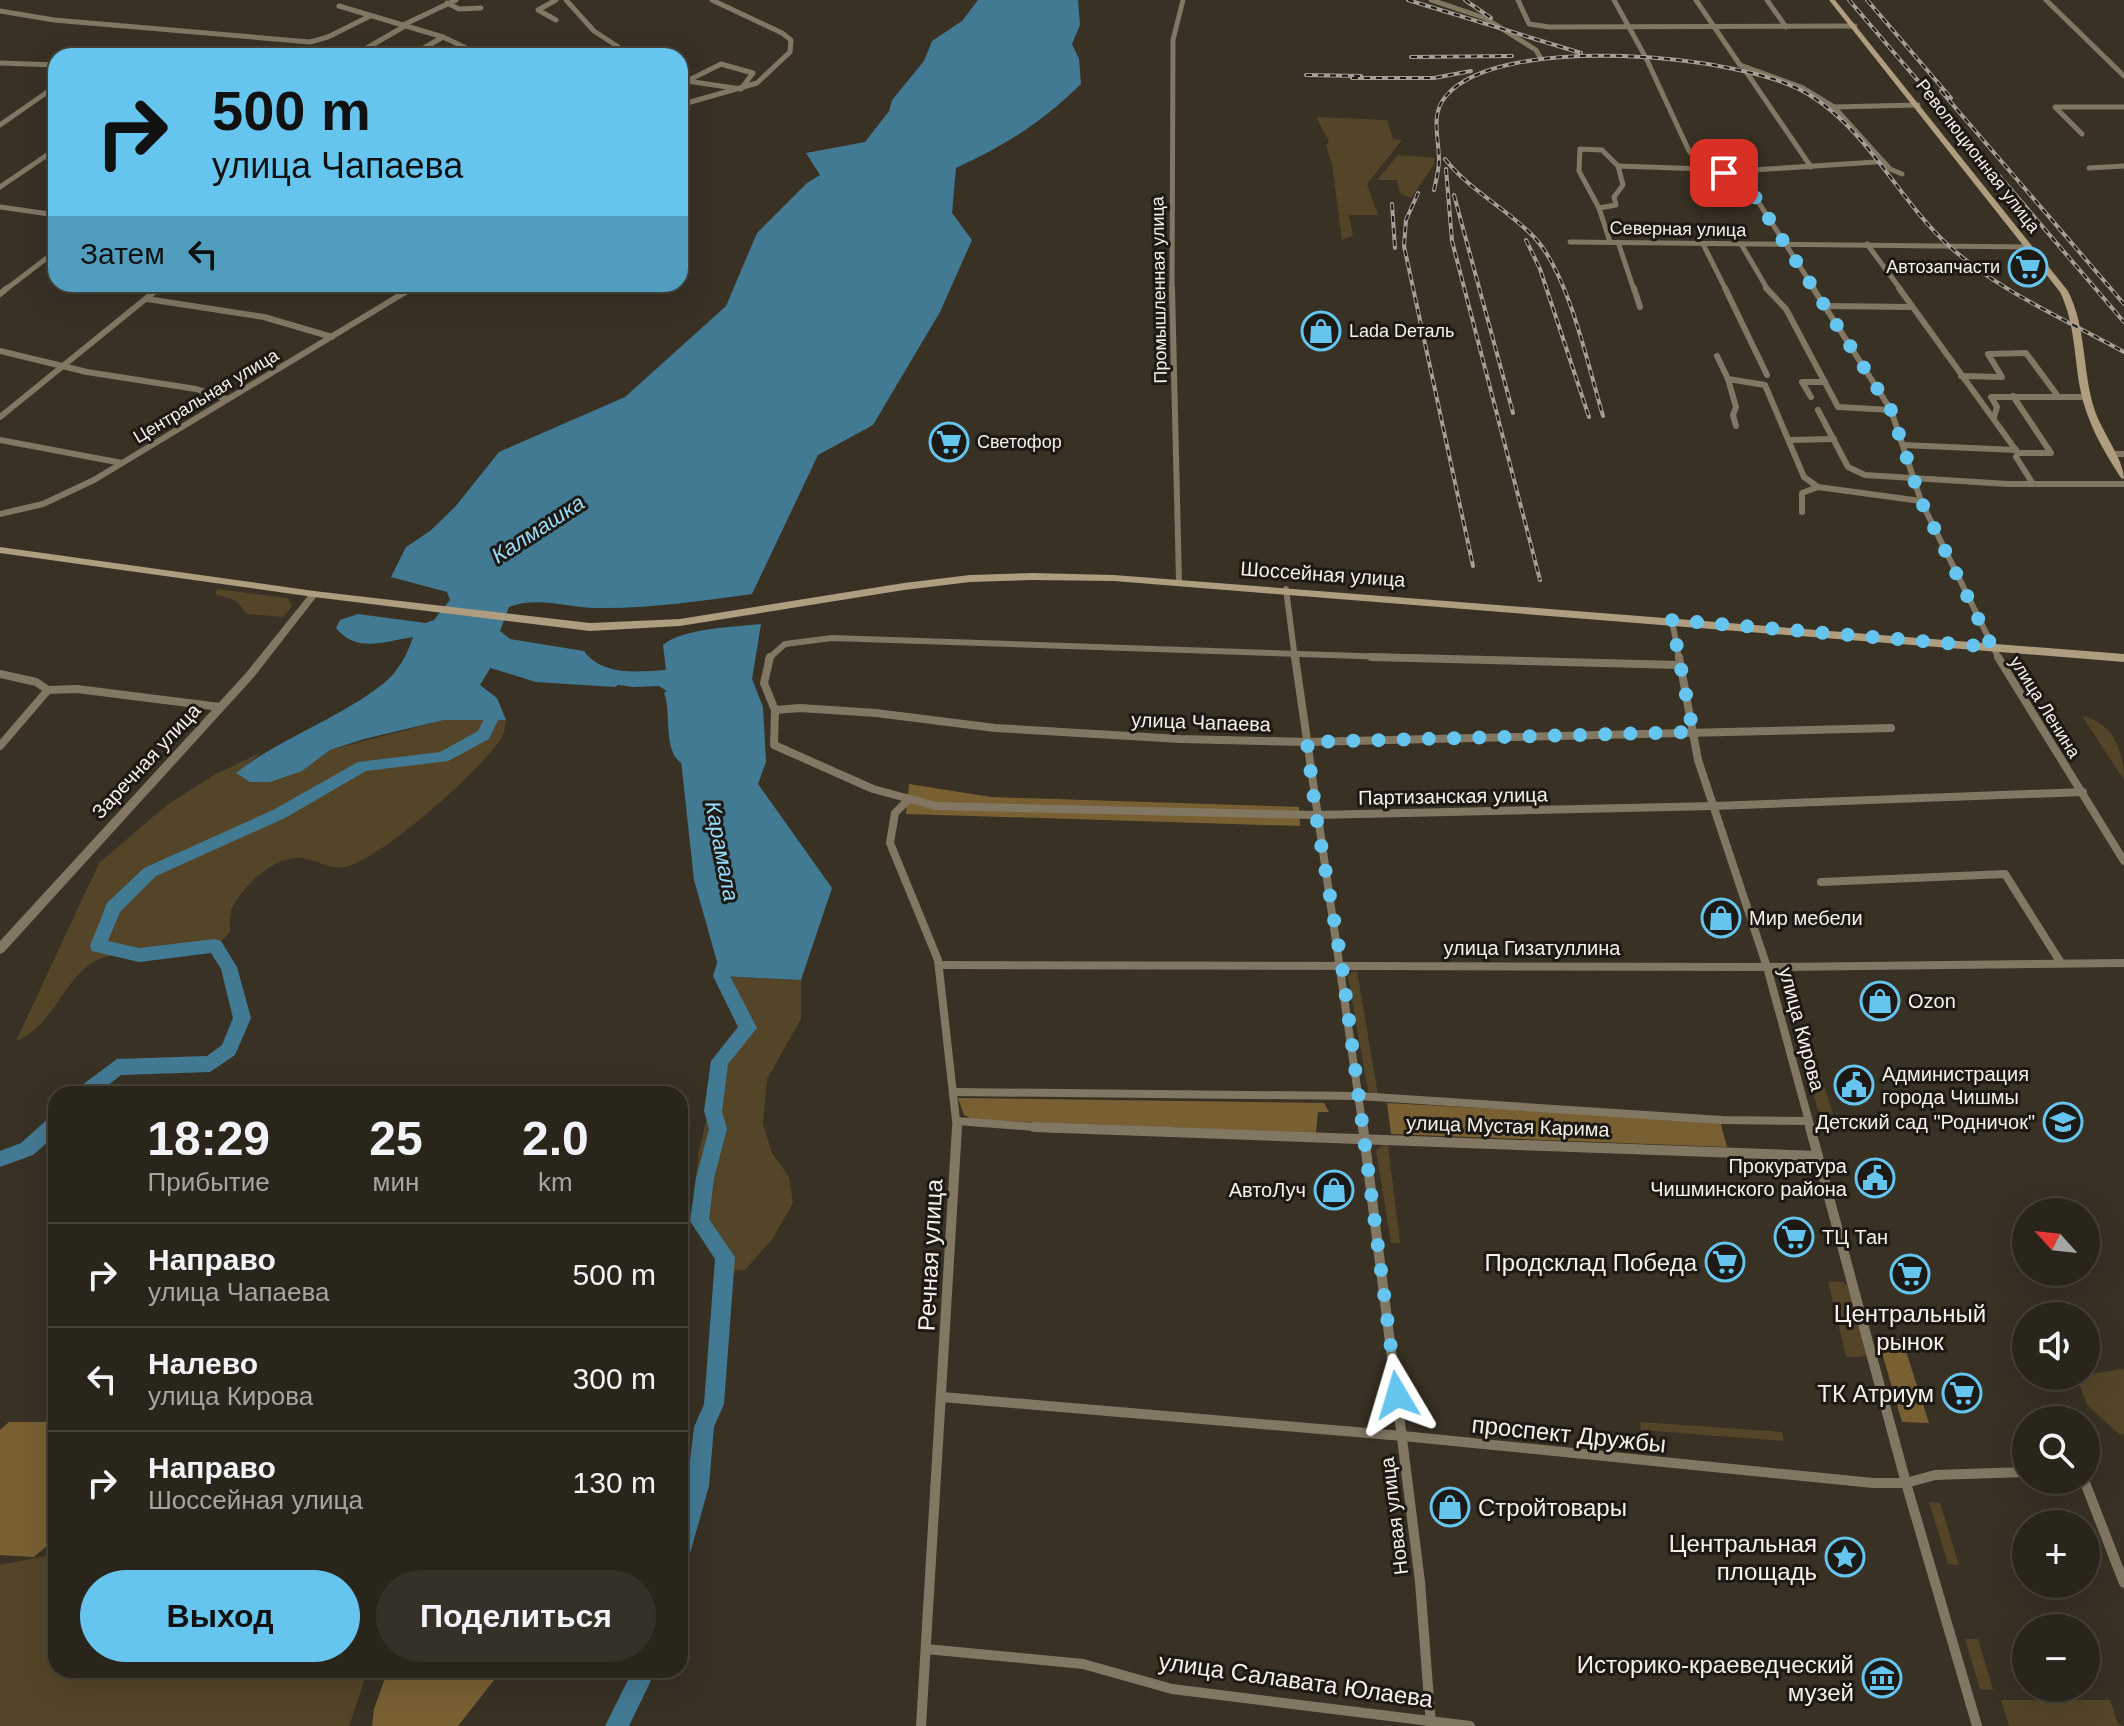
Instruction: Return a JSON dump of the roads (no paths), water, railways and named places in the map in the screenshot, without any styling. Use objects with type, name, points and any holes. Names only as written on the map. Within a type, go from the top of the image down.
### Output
[{"type":"main road","name":"Революционная улица","points":[[1832,0],[1918,105],[2070,302],[2087,397],[2110,454],[2124,476]]},
{"type":"main road","name":"Шоссейная улица","points":[[1,552],[575,626],[636,627],[948,581],[1006,576],[1179,581],[2124,658]]},
{"type":"street","points":[[366,48],[404,25],[456,0]]},
{"type":"street","points":[[556,0],[538,10],[556,20]]},
{"type":"street","points":[[566,0],[594,31],[620,48]]},
{"type":"street","points":[[688,103],[757,83],[790,52],[791,40],[776,29],[712,0]]},
{"type":"street","name":"Промышленная улица","points":[[1179,581],[1170,222],[1173,40],[1183,0]]},
{"type":"street","points":[[1431,0],[1485,18],[1536,50],[1540,57]]},
{"type":"street","points":[[1518,0],[1529,24],[1628,28],[1855,26]]},
{"type":"street","points":[[1614,0],[1646,58],[1689,151],[1704,169]]},
{"type":"street","points":[[1696,0],[1811,167]]},
{"type":"street","points":[[1767,0],[1786,27]]},
{"type":"street","points":[[2046,0],[2124,76]]},
{"type":"street","points":[[447,3],[459,9],[481,8]]},
{"type":"street","points":[[339,6],[443,37],[466,48]]},
{"type":"street","points":[[0,11],[54,20],[319,41],[370,16]]},
{"type":"street","points":[[424,48],[443,37]]},
{"type":"street","points":[[0,63],[48,65]]},
{"type":"street","points":[[688,79],[721,64],[753,73],[741,89]]},
{"type":"street","points":[[1745,70],[1801,87],[1834,107],[1890,169],[1902,174]]},
{"type":"street","points":[[688,83],[741,89]]},
{"type":"street","points":[[0,125],[48,92]]},
{"type":"street","points":[[1834,107],[1918,105]]},
{"type":"street","points":[[2082,134],[2055,107],[2124,107]]},
{"type":"street","points":[[1599,208],[1616,205],[1614,197],[1623,185],[1618,166],[1602,150],[1580,149],[1576,158],[1580,175],[1599,208],[1640,307]]},
{"type":"street","points":[[0,187],[48,154]]},
{"type":"street","points":[[1618,166],[1704,169],[1736,177],[1753,170],[1876,162]]},
{"type":"street","points":[[2089,168],[2124,166]]},
{"type":"street","name":"улица Ленина","points":[[1736,177],[1752,192],[1891,410],[1921,501],[1992,647],[2124,861]]},
{"type":"street","points":[[0,207],[48,214]]},
{"type":"street","name":"Северная улица","points":[[1570,242],[2029,247]]},
{"type":"street","points":[[1703,244],[1767,375]]},
{"type":"street","points":[[1741,244],[1757,275],[1776,302],[1786,309],[1838,407],[1891,410]]},
{"type":"street","points":[[1867,244],[1994,417],[2033,484]]},
{"type":"street","points":[[0,294],[48,257]]},
{"type":"street","points":[[0,417],[155,292]]},
{"type":"street","name":"Центральная улица","points":[[0,514],[43,504],[122,463],[406,292]]},
{"type":"street","points":[[147,299],[272,319],[332,337]]},
{"type":"street","points":[[1825,306],[1911,307]]},
{"type":"street","points":[[0,351],[87,372],[196,389],[227,399]]},
{"type":"street","points":[[1961,376],[2002,377],[1988,354],[2026,353],[2057,395]]},
{"type":"street","points":[[1717,356],[1736,407],[1733,415],[1736,426]]},
{"type":"street","points":[[1728,379],[1765,385],[1804,477],[1818,487],[1921,501]]},
{"type":"street","points":[[1811,397],[1802,382],[1825,382]]},
{"type":"street","points":[[1903,445],[2051,453],[2013,396]]},
{"type":"street","points":[[1994,417],[1997,407],[1991,397],[2087,397]]},
{"type":"street","points":[[1818,410],[1848,467],[1856,472],[1913,480],[2124,484]]},
{"type":"street","points":[[1789,440],[1834,439]]},
{"type":"street","points":[[0,440],[122,463]]},
{"type":"street","points":[[2110,454],[2124,454]]},
{"type":"street","points":[[1802,512],[1802,493],[1818,487]]},
{"type":"street","name":"Новая улица","points":[[1286,589],[1292,655],[1342,966],[1403,1436],[1420,1582],[1431,1724]]},
{"type":"street","name":"Заречная улица","points":[[0,949],[220,707],[314,594]]},
{"type":"street","name":"улица Кирова","points":[[1672,620],[1698,760],[1767,967],[1906,1483],[1977,1726]]},
{"type":"street","points":[[775,710],[763,680],[768,659],[780,645],[800,640],[861,638],[1292,655],[1680,665]]},
{"type":"street","points":[[0,674],[36,682],[48,690],[77,689],[220,707]]},
{"type":"street","points":[[0,746],[48,690]]},
{"type":"street","name":"улица Чапаева","points":[[775,710],[800,708],[876,713],[995,728],[1307,742],[1891,728]]},
{"type":"street","name":"Партизанская улица","points":[[775,710],[774,745],[850,780],[907,801],[951,806],[1316,815],[1714,806],[2083,792]]},
{"type":"street","name":"Речная улица","points":[[907,801],[895,813],[890,843],[939,965],[957,1121],[921,1726]]},
{"type":"street","points":[[1821,882],[2005,874],[2061,963]]},
{"type":"street","name":"улица Гизатуллина","points":[[939,965],[1767,967],[2124,963]]},
{"type":"street","name":"улица Мустая Карима","points":[[954,1092],[1359,1096],[1648,1116],[1808,1121]]},
{"type":"street","name":"улица Мустая Карима","points":[[957,1121],[1066,1129],[1818,1156]]},
{"type":"street","name":"проспект Дружбы","points":[[942,1397],[1403,1436],[1761,1474],[1906,1483],[1935,1475],[2012,1472]]},
{"type":"street","points":[[2089,1494],[2124,1583]]},
{"type":"street","name":"улица Салавата Юлаева","points":[[926,1649],[1083,1664],[1172,1689],[1431,1724],[1470,1726]]},
{"type":"water","points":[[978,0],[1078,0],[1080,25],[1072,44],[1079,59],[1081,84],[1022,132],[956,168],[952,213],[972,240],[940,312],[873,425],[818,455],[752,594],[635,607],[596,608],[530,602],[509,607],[500,631],[510,639],[584,651],[600,665],[610,669],[644,671],[666,670],[663,645],[672,639],[710,629],[761,624],[752,679],[763,707],[766,762],[758,784],[832,888],[801,980],[721,976],[694,880],[674,696],[659,686],[633,687],[491,667],[480,685],[497,698],[506,720],[444,720],[364,739],[330,750],[302,771],[270,782],[250,782],[236,773],[272,749],[367,696],[389,679],[402,662],[413,637],[372,644],[353,641],[336,628],[340,620],[358,614],[426,623],[434,620],[450,600],[447,592],[391,577],[406,547],[430,531],[455,507],[499,452],[625,397],[726,306],[757,233],[807,183],[820,175],[806,153],[865,142],[889,111],[892,100],[924,61],[932,41],[962,21]]},
{"type":"waterway","name":"Карамала","points":[[496,664],[536,677],[615,682]]},
{"type":"waterway","name":"Карамала","points":[[671,693],[675,701],[675,730],[683,758]]},
{"type":"waterway","name":"Калмашка","points":[[94,1086],[117,1067],[210,1064],[229,1050],[242,1018],[229,967],[215,946],[139,955],[98,946],[113,908],[150,872],[279,814],[363,766],[443,757],[484,735],[494,714],[483,704]]},
{"type":"waterway","name":"Карамала","points":[[688,1522],[698,1486],[704,1427],[714,1404],[725,1257],[699,1221],[705,1178],[718,1129],[713,1111],[720,1061],[748,1028],[721,976],[727,955]]},
{"type":"waterway","name":"Калмашка","points":[[0,1159],[27,1149],[48,1130]]},
{"type":"waterway","name":"Карамала","points":[[617,1726],[641,1678]]},
{"type":"railway","points":[[1408,0],[1581,53]]},
{"type":"railway","points":[[1465,0],[1491,18]]},
{"type":"railway","points":[[1849,0],[2124,322]]},
{"type":"railway","points":[[1867,0],[1951,98]]},
{"type":"railway","points":[[1411,57],[1512,56]]},
{"type":"railway","points":[[1434,190],[1439,164],[1438,110],[1446,96],[1474,76],[1516,63],[1567,57],[1623,56],[1732,68],[1776,80],[1808,94],[1829,109],[1866,146],[1930,227],[1967,261],[2010,290],[2124,352]]},
{"type":"railway","points":[[1352,78],[1434,78],[1471,71]]},
{"type":"railway","points":[[1306,75],[1361,76]]},
{"type":"railway","points":[[1941,91],[2124,304]]},
{"type":"railway","points":[[1445,159],[1466,181],[1534,237],[1546,253],[1576,322],[1603,416]]},
{"type":"railway","points":[[1446,169],[1452,241],[1540,580]]},
{"type":"railway","points":[[1418,193],[1406,220],[1404,246],[1473,566]]},
{"type":"railway","points":[[1454,195],[1513,413]]},
{"type":"railway","points":[[1392,204],[1395,248]]},
{"type":"railway","points":[[1526,240],[1540,269],[1589,417]]},
{"type":"place","name":"Автозапчасти","points":[[2028,267]]},
{"type":"place","name":"Lada Dеталь","points":[[1321,331]]},
{"type":"place","name":"Светофор","points":[[949,442]]},
{"type":"place","name":"Мир мебели","points":[[1721,918]]},
{"type":"place","name":"Ozon","points":[[1880,1001]]},
{"type":"place","name":"Администрация города Чишмы","points":[[1854,1085]]},
{"type":"place","name":"Детский сад \"Родничок\"","points":[[2063,1122]]},
{"type":"place","name":"Прокуратура Чишминского района","points":[[1875,1178]]},
{"type":"place","name":"АвтоЛуч","points":[[1334,1190]]},
{"type":"place","name":"ТЦ Тан","points":[[1794,1237]]},
{"type":"place","name":"Продсклад Победа","points":[[1725,1262]]},
{"type":"place","name":"Центральный рынок","points":[[1910,1274]]},
{"type":"place","name":"ТК Атриум","points":[[1962,1393]]},
{"type":"place","name":"Стройтовары","points":[[1450,1507]]},
{"type":"place","name":"Центральная площадь","points":[[1845,1557]]},
{"type":"place","name":"Историко-краеведческий музей","points":[[1882,1678]]}]
